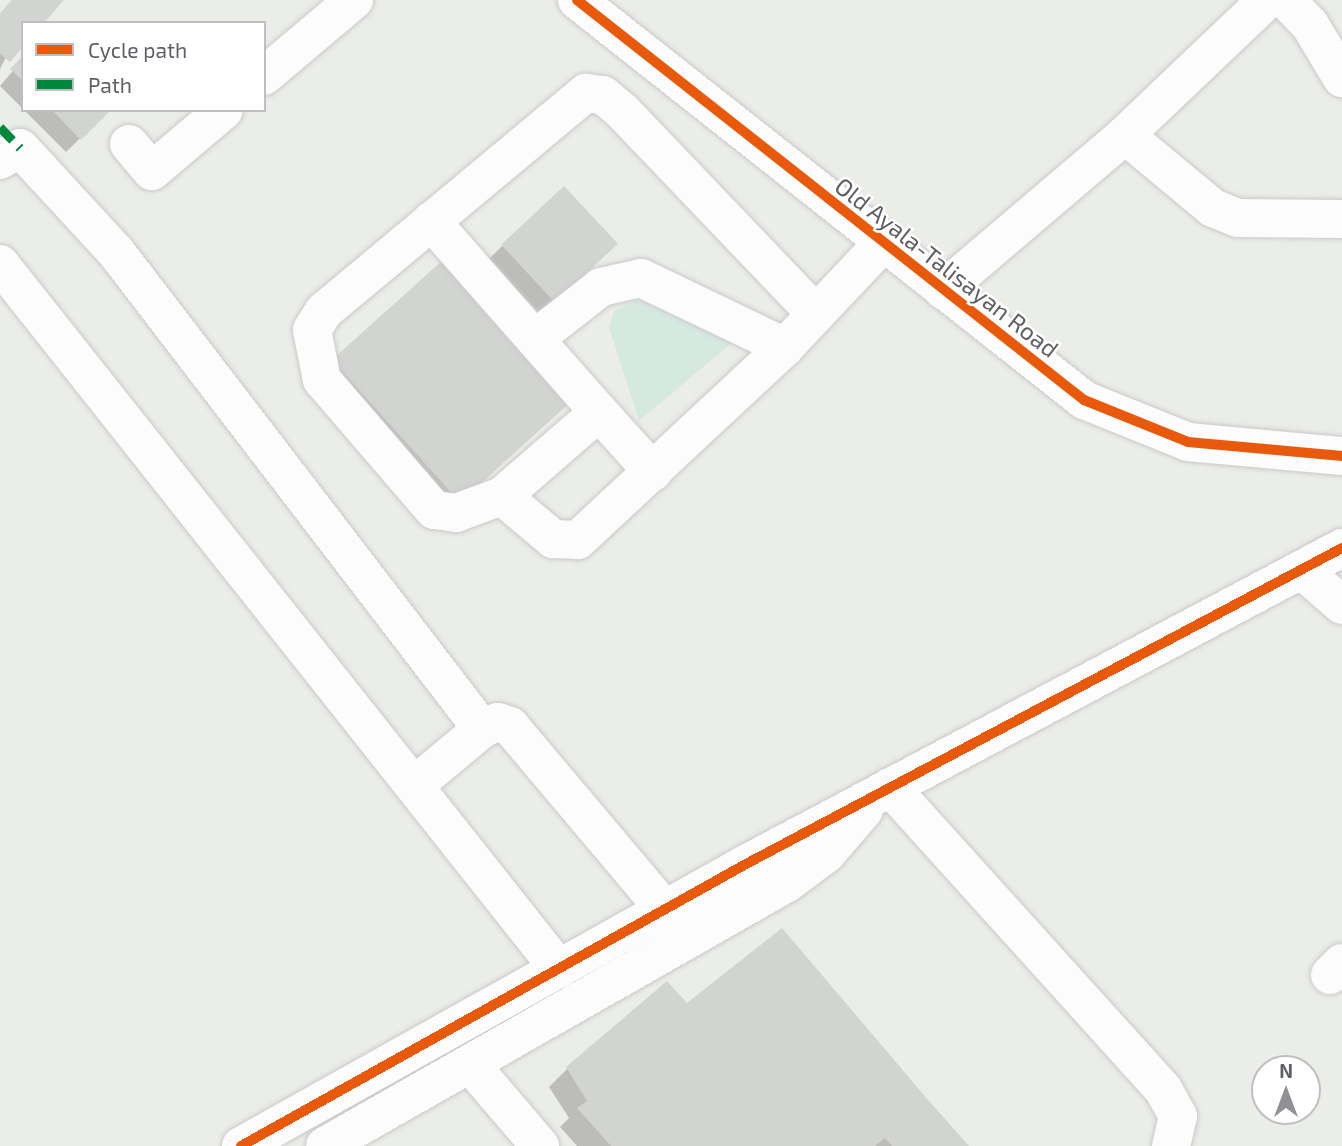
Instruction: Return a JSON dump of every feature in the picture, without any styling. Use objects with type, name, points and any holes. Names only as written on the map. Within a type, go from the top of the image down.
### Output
[{"type":"street","points":[[266,74],[354,0]]},
{"type":"street","name":"Old Ayala-Talisayan Road","points":[[577,0],[882,244],[1084,400],[1130,423],[1188,442],[1342,456]]},
{"type":"street","points":[[943,290],[1125,135],[1267,0]]},
{"type":"street","points":[[1286,0],[1310,25],[1342,78]]},
{"type":"street","points":[[599,412],[502,496],[456,513],[434,510],[316,366],[312,330],[324,311],[586,93],[603,95],[816,314]]},
{"type":"street","points":[[129,144],[152,172],[222,112]]},
{"type":"street","points":[[1125,135],[1188,191],[1231,215],[1342,219]]},
{"type":"street","points":[[0,160],[20,148],[137,276],[482,729]]},
{"type":"street","points":[[431,222],[537,337],[653,472]]},
{"type":"street","points":[[502,496],[566,543],[578,540],[785,347],[882,244]]},
{"type":"street","points":[[0,264],[416,784],[559,969]]},
{"type":"street","points":[[537,337],[601,287],[641,278],[785,347]]},
{"type":"street","points":[[241,1146],[883,791],[1342,548]]},
{"type":"street","points":[[1302,570],[1342,605]]},
{"type":"street","points":[[416,784],[482,729],[498,722],[510,726],[665,910]]},
{"type":"street","points":[[326,1146],[787,883],[826,854],[883,791]]},
{"type":"street","points":[[883,791],[1168,1096],[1178,1115],[1171,1146]]},
{"type":"street","points":[[470,1064],[540,1146]]},
{"type":"shaded area","points":[[635,301],[662,303],[734,341],[639,421],[609,327],[614,311]]},
{"type":"building","points":[[12,0],[64,0],[46,21],[21,21],[21,49],[10,62],[0,53],[0,14]]},
{"type":"building","points":[[21,58],[21,79],[10,69]]},
{"type":"building","points":[[54,112],[109,112],[81,140]]},
{"type":"building","points":[[564,186],[618,244],[555,302],[501,245]]},
{"type":"building","points":[[444,259],[572,401],[460,502],[332,360]]},
{"type":"building","points":[[782,928],[969,1146],[892,1146],[885,1138],[875,1146],[611,1146],[577,1108],[587,1101],[566,1067],[667,981],[687,1003]]},
{"type":"marked path","points":[[0,127],[20,148]]},
{"type":"cycle path","points":[[577,0],[1084,400],[1188,442],[1342,456]]},
{"type":"cycle path","points":[[241,1146],[746,864],[1342,548]]}]
